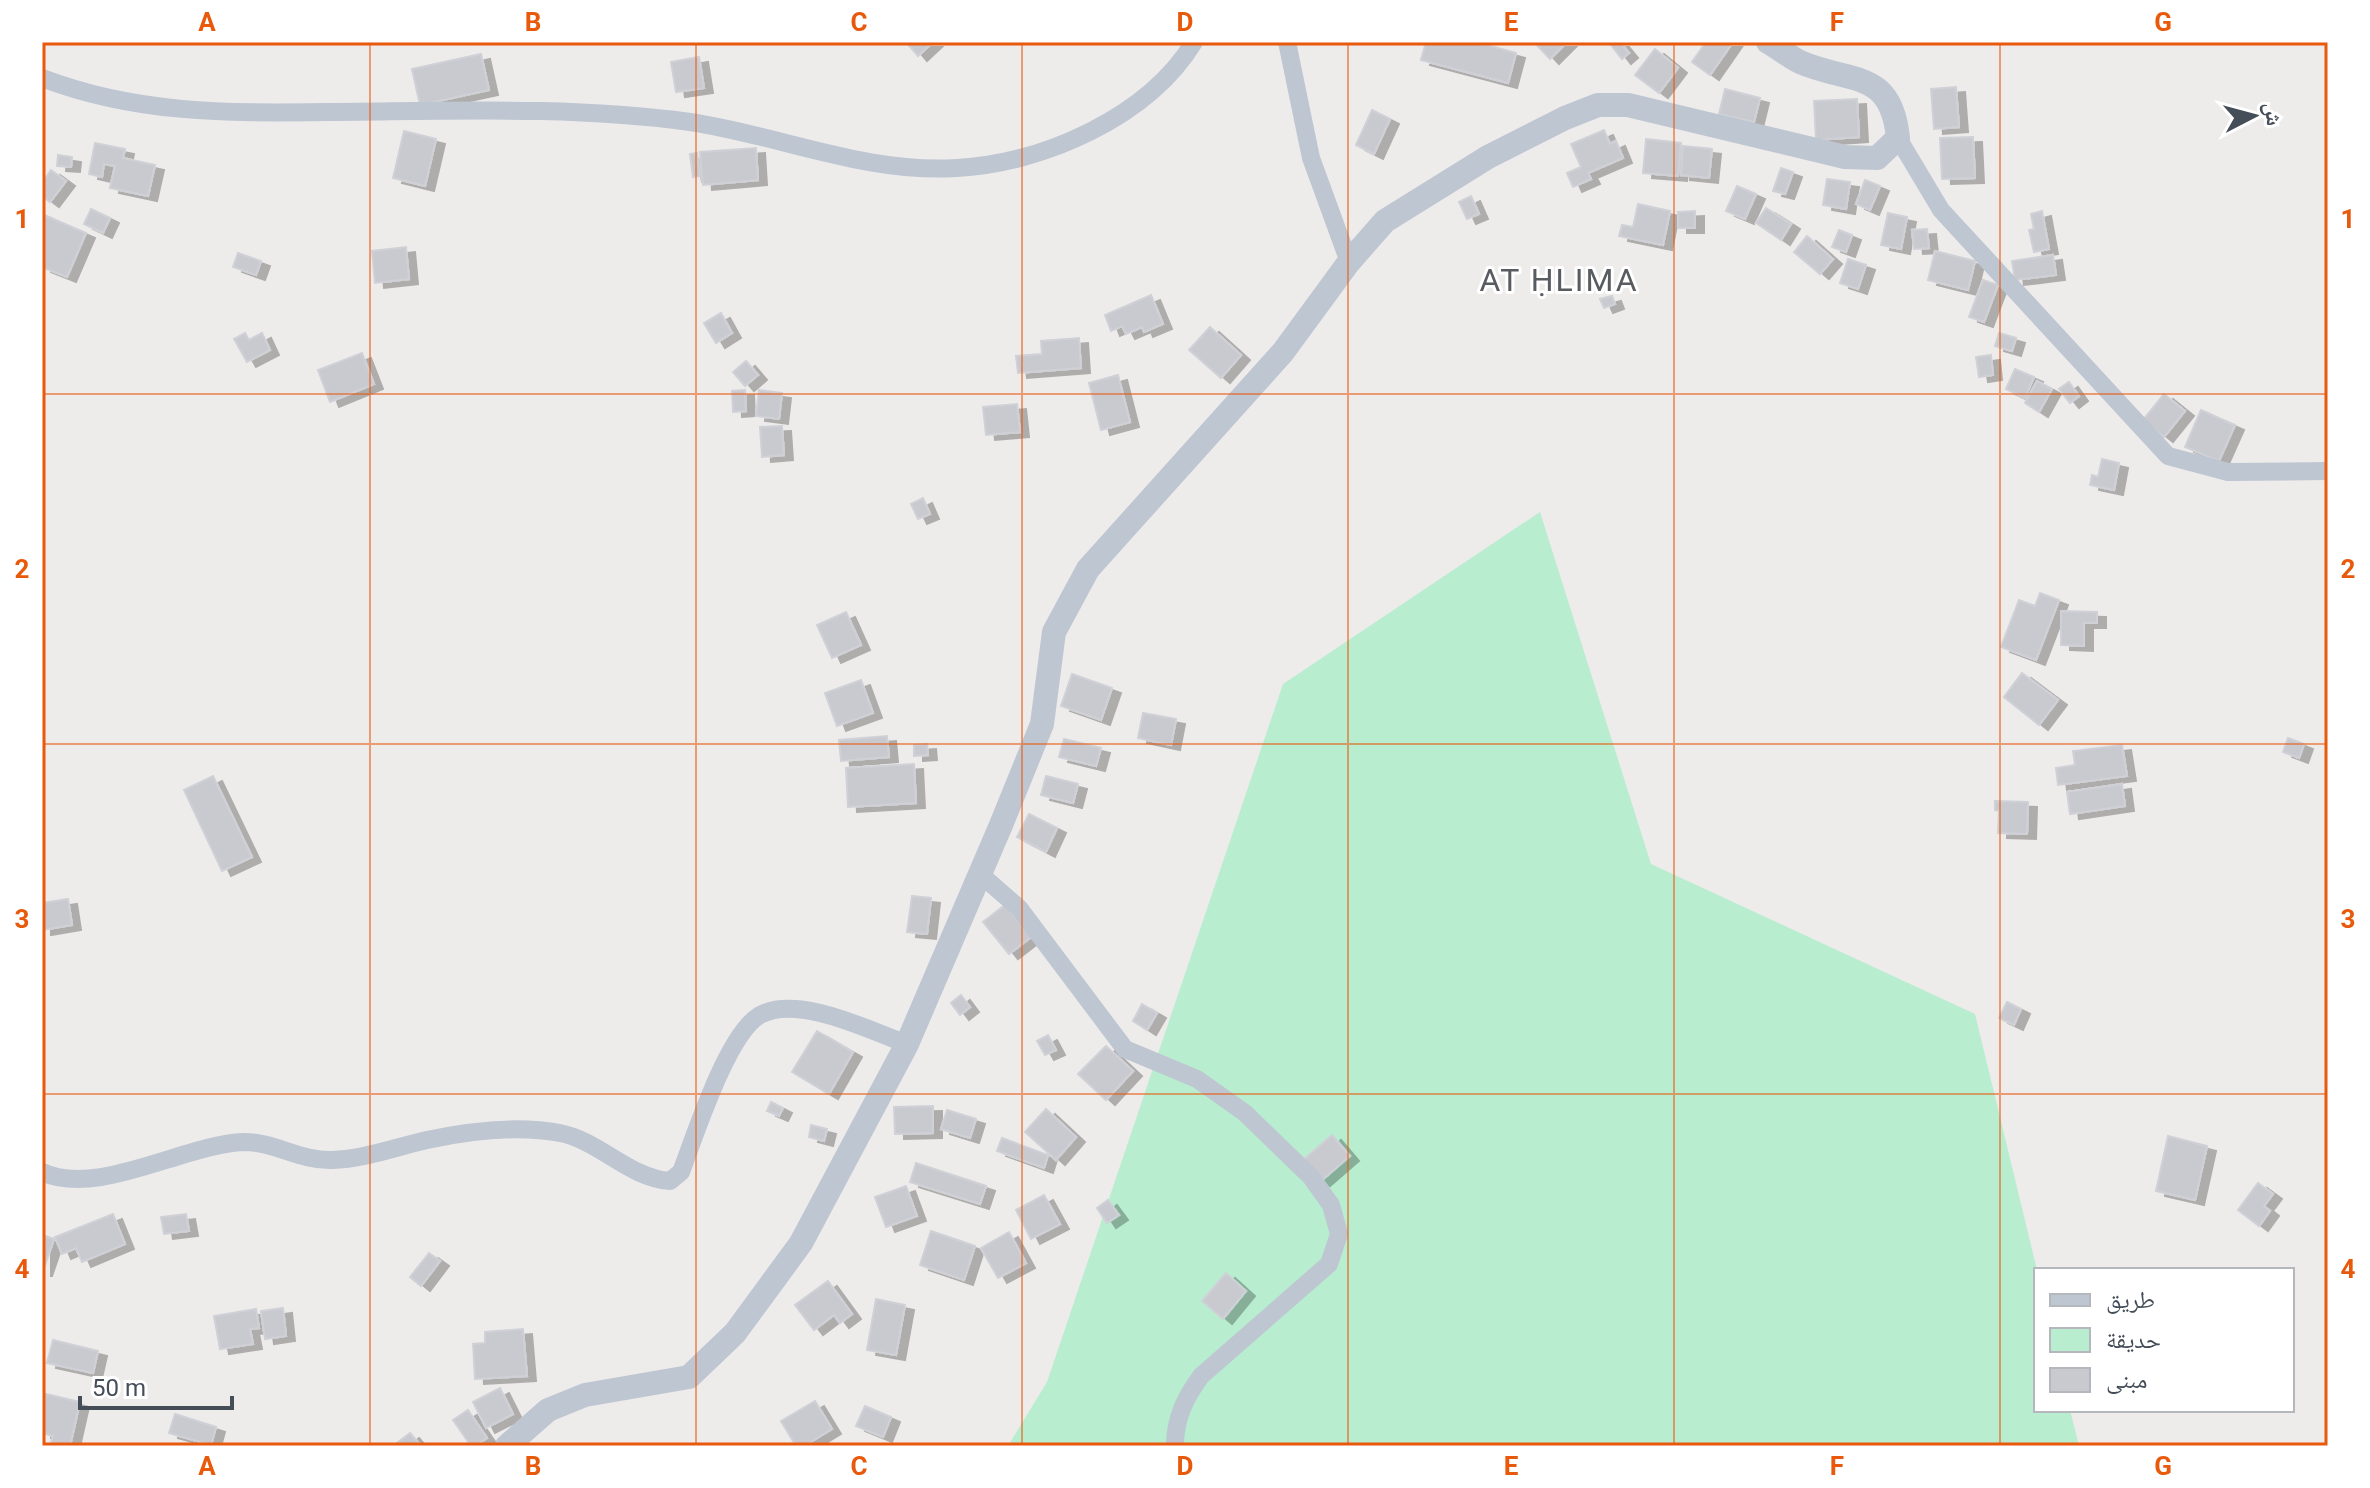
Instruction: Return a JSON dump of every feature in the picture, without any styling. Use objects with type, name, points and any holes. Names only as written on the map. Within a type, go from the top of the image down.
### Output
[{"type":"street","points":[[42,78],[87,95],[174,111],[536,111],[690,122],[883,164],[957,168],[1031,156],[1100,126],[1146,97],[1184,59],[1194,42]]},
{"type":"street","points":[[1287,42],[1311,158],[1349,262]]},
{"type":"street","points":[[1768,42],[1801,62],[1851,75],[1880,87],[1896,115],[1898,138],[1941,210],[2168,456],[2228,472],[2328,471]]},
{"type":"street","points":[[507,1446],[548,1410],[585,1395],[689,1377],[735,1333],[801,1243],[907,1044],[980,874],[1042,724],[1054,632],[1088,569],[1283,352],[1349,262],[1385,221],[1488,157],[1598,105],[1628,105],[1845,157],[1877,158],[1898,138]]},
{"type":"street","points":[[980,874],[1019,908],[1125,1049],[1197,1079],[1245,1113],[1311,1177],[1331,1205],[1339,1234],[1329,1264],[1201,1376],[1187,1395],[1175,1425],[1175,1446]]},
{"type":"street","points":[[42,1172],[76,1177],[110,1174],[242,1142],[273,1145],[302,1157],[332,1160],[471,1132],[514,1131],[560,1133],[592,1144],[654,1180],[670,1181],[681,1172],[721,1071],[743,1032],[761,1015],[804,1010],[832,1016],[907,1044]]},
{"type":"green space","points":[[1540,512],[1651,864],[1975,1014],[2037,1268],[2034,1268],[2034,1412],[2070,1412],[2079,1446],[1008,1446],[1047,1382],[1283,684]]},
{"type":"building","points":[[906,42],[933,42],[918,56]]},
{"type":"building","points":[[1426,42],[1476,42],[1516,53],[1508,83],[1421,60]]},
{"type":"building","points":[[1534,42],[1567,42],[1550,59]]},
{"type":"building","points":[[1620,42],[1629,53],[1622,59],[1611,45]]},
{"type":"building","points":[[1706,42],[1733,42],[1710,75],[1692,62]]},
{"type":"building","points":[[1655,49],[1678,68],[1659,93],[1635,75]]},
{"type":"building","points":[[481,54],[489,90],[420,105],[412,69]]},
{"type":"building","points":[[699,57],[704,88],[676,92],[671,62]]},
{"type":"building","points":[[1956,87],[1959,127],[1934,129],[1931,89]]},
{"type":"building","points":[[1725,89],[1760,98],[1754,122],[1719,114]]},
{"type":"building","points":[[1857,99],[1859,137],[1816,140],[1814,101]]},
{"type":"building","points":[[1372,110],[1390,119],[1374,154],[1356,145]]},
{"type":"building","points":[[1604,130],[1610,144],[1616,141],[1623,158],[1588,173],[1591,179],[1573,187],[1567,173],[1581,167],[1571,144]]},
{"type":"building","points":[[404,131],[436,139],[425,186],[393,178]]},
{"type":"building","points":[[1973,137],[1975,178],[1942,179],[1940,138]]},
{"type":"building","points":[[1646,139],[1681,143],[1678,176],[1643,173]]},
{"type":"building","points":[[95,143],[125,149],[123,158],[155,165],[148,196],[110,188],[115,166],[104,164],[102,177],[89,174]]},
{"type":"building","points":[[1683,146],[1712,149],[1709,178],[1681,175]]},
{"type":"building","points":[[756,148],[758,180],[703,185],[700,152]]},
{"type":"building","points":[[697,153],[700,176],[693,177],[690,154]]},
{"type":"building","points":[[58,155],[72,157],[71,167],[57,166]]},
{"type":"building","points":[[1781,168],[1793,172],[1785,194],[1773,191]]},
{"type":"building","points":[[51,170],[66,181],[50,202],[42,196],[42,183]]},
{"type":"building","points":[[1827,179],[1850,182],[1846,209],[1823,205]]},
{"type":"building","points":[[1865,180],[1880,186],[1870,210],[1856,204]]},
{"type":"building","points":[[1737,186],[1756,194],[1745,219],[1726,211]]},
{"type":"building","points":[[1471,196],[1479,214],[1467,219],[1459,202]]},
{"type":"building","points":[[1638,204],[1670,211],[1663,245],[1619,236],[1622,225],[1633,227]]},
{"type":"building","points":[[1766,208],[1791,224],[1781,240],[1756,223]]},
{"type":"building","points":[[91,209],[110,218],[103,233],[84,224]]},
{"type":"building","points":[[1695,211],[1695,228],[1678,228],[1678,212]]},
{"type":"building","points":[[2042,211],[2049,249],[2034,252],[2029,230],[2034,229],[2031,214]]},
{"type":"building","points":[[1888,213],[1907,217],[1901,249],[1881,245]]},
{"type":"building","points":[[42,214],[86,233],[67,277],[42,267]]},
{"type":"building","points":[[1927,229],[1929,248],[1914,249],[1912,230]]},
{"type":"building","points":[[1839,230],[1852,235],[1846,252],[1832,247]]},
{"type":"building","points":[[1807,236],[1833,259],[1820,274],[1794,252]]},
{"type":"building","points":[[406,247],[409,279],[375,283],[372,251]]},
{"type":"building","points":[[1935,251],[1975,261],[1968,290],[1928,280]]},
{"type":"building","points":[[238,253],[261,261],[256,275],[233,267]]},
{"type":"building","points":[[2053,255],[2056,275],[2015,280],[2012,261]]},
{"type":"building","points":[[1848,259],[1866,265],[1858,289],[1840,283]]},
{"type":"building","points":[[1983,280],[1998,285],[1984,322],[1969,317]]},
{"type":"building","points":[[1151,295],[1163,324],[1144,332],[1142,327],[1126,334],[1122,326],[1111,331],[1105,315]]},
{"type":"building","points":[[1612,296],[1615,304],[1604,308],[1600,299]]},
{"type":"building","points":[[721,313],[732,333],[716,343],[704,323]]},
{"type":"building","points":[[1210,327],[1241,355],[1221,378],[1189,350]]},
{"type":"building","points":[[245,333],[249,340],[262,333],[270,350],[247,362],[234,339]]},
{"type":"building","points":[[1999,333],[2016,338],[2012,351],[1995,346]]},
{"type":"building","points":[[1079,338],[1081,368],[1018,373],[1016,356],[1042,354],[1041,341]]},
{"type":"building","points":[[362,353],[374,384],[330,402],[318,370]]},
{"type":"building","points":[[1991,355],[1993,375],[1979,377],[1976,357]]},
{"type":"building","points":[[746,361],[758,375],[745,386],[733,372]]},
{"type":"building","points":[[2015,369],[2034,377],[2025,398],[2006,389]]},
{"type":"building","points":[[1118,375],[1130,422],[1101,430],[1089,383]]},
{"type":"building","points":[[2037,381],[2052,389],[2039,412],[2025,403]]},
{"type":"building","points":[[2069,382],[2079,396],[2070,403],[2059,389]]},
{"type":"building","points":[[745,390],[746,411],[733,412],[732,391]]},
{"type":"building","points":[[759,390],[782,393],[779,419],[756,416]]},
{"type":"building","points":[[2164,394],[2185,411],[2164,437],[2143,420]]},
{"type":"building","points":[[1017,404],[1020,432],[986,435],[983,407]]},
{"type":"building","points":[[2201,410],[2235,425],[2219,461],[2185,447]]},
{"type":"building","points":[[782,426],[784,455],[762,457],[760,427]]},
{"type":"building","points":[[2102,459],[2119,463],[2114,490],[2090,485],[2092,475],[2098,477]]},
{"type":"building","points":[[923,498],[930,514],[918,519],[911,504]]},
{"type":"building","points":[[2040,593],[2059,600],[2036,660],[2001,647],[2019,600],[2035,606]]},
{"type":"building","points":[[2061,611],[2097,612],[2097,623],[2084,623],[2084,646],[2061,645]]},
{"type":"building","points":[[846,612],[861,645],[832,658],[817,625]]},
{"type":"building","points":[[2022,673],[2058,700],[2039,725],[2004,697]]},
{"type":"building","points":[[1072,674],[1112,688],[1101,720],[1061,706]]},
{"type":"building","points":[[861,680],[873,713],[837,726],[825,693]]},
{"type":"building","points":[[1143,713],[1176,719],[1171,745],[1138,738]]},
{"type":"building","points":[[887,736],[889,757],[841,761],[839,740]]},
{"type":"building","points":[[2288,738],[2304,744],[2299,758],[2283,752]]},
{"type":"building","points":[[1064,739],[1101,748],[1096,766],[1059,757]]},
{"type":"building","points":[[927,744],[928,755],[914,756],[914,745]]},
{"type":"building","points":[[2122,745],[2127,776],[2058,785],[2056,768],[2075,765],[2073,751]]},
{"type":"building","points":[[914,764],[916,803],[848,807],[846,768]]},
{"type":"building","points":[[213,776],[252,857],[222,871],[184,790]]},
{"type":"building","points":[[1046,776],[1078,784],[1073,803],[1041,795]]},
{"type":"building","points":[[2122,784],[2125,806],[2070,814],[2067,792]]},
{"type":"building","points":[[1995,801],[2028,802],[2027,834],[1998,833],[1999,811],[1995,810]]},
{"type":"building","points":[[1029,814],[1057,828],[1046,852],[1017,837]]},
{"type":"building","points":[[912,896],[931,898],[927,934],[907,932]]},
{"type":"building","points":[[68,899],[72,925],[42,930],[42,903]]},
{"type":"building","points":[[1005,905],[1031,937],[1009,954],[983,922]]},
{"type":"building","points":[[961,995],[970,1007],[960,1015],[951,1003]]},
{"type":"building","points":[[2007,1002],[2021,1009],[2014,1025],[1999,1018]]},
{"type":"building","points":[[1142,1004],[1157,1013],[1147,1030],[1133,1021]]},
{"type":"building","points":[[817,1031],[853,1052],[829,1094],[792,1072]]},
{"type":"building","points":[[1048,1035],[1056,1050],[1045,1055],[1037,1041]]},
{"type":"building","points":[[1106,1046],[1133,1071],[1106,1100],[1078,1074]]},
{"type":"building","points":[[771,1102],[783,1108],[779,1116],[767,1111]]},
{"type":"building","points":[[933,1106],[933,1133],[895,1134],[894,1107]]},
{"type":"building","points":[[1046,1109],[1076,1137],[1056,1160],[1025,1132]]},
{"type":"building","points":[[947,1110],[976,1119],[970,1138],[941,1129]]},
{"type":"building","points":[[811,1125],[827,1129],[824,1141],[809,1137]]},
{"type":"building","points":[[1332,1135],[1350,1156],[1321,1181],[1303,1160]]},
{"type":"building","points":[[2168,1136],[2207,1146],[2195,1200],[2156,1191]]},
{"type":"building","points":[[1002,1138],[1048,1155],[1044,1168],[997,1151]]},
{"type":"building","points":[[916,1163],[986,1186],[980,1204],[910,1182]]},
{"type":"building","points":[[2258,1183],[2273,1194],[2264,1206],[2270,1211],[2259,1226],[2238,1210]]},
{"type":"building","points":[[906,1186],[917,1216],[886,1227],[875,1197]]},
{"type":"building","points":[[1044,1195],[1060,1224],[1031,1239],[1016,1210]]},
{"type":"building","points":[[1108,1200],[1119,1215],[1107,1223],[1097,1208]]},
{"type":"building","points":[[113,1214],[125,1244],[82,1262],[76,1248],[62,1254],[55,1237]]},
{"type":"building","points":[[186,1214],[189,1231],[164,1234],[161,1217]]},
{"type":"building","points":[[931,1231],[975,1246],[964,1280],[920,1265]]},
{"type":"building","points":[[1009,1232],[1026,1263],[998,1278],[981,1248]]},
{"type":"building","points":[[42,1235],[54,1239],[43,1271],[42,1271]]},
{"type":"building","points":[[429,1253],[440,1261],[421,1286],[410,1277]]},
{"type":"building","points":[[1226,1273],[1246,1291],[1223,1319],[1202,1301]]},
{"type":"building","points":[[828,1281],[852,1314],[840,1323],[834,1315],[814,1330],[795,1305]]},
{"type":"building","points":[[876,1299],[905,1305],[896,1355],[867,1350]]},
{"type":"building","points":[[283,1308],[286,1336],[265,1339],[261,1311]]},
{"type":"building","points":[[256,1309],[259,1328],[250,1329],[253,1344],[220,1349],[214,1316]]},
{"type":"building","points":[[523,1329],[527,1376],[475,1379],[473,1344],[485,1343],[485,1332]]},
{"type":"building","points":[[53,1340],[98,1351],[93,1373],[47,1363]]},
{"type":"building","points":[[500,1388],[513,1414],[486,1428],[473,1402]]},
{"type":"building","points":[[42,1393],[80,1402],[70,1446],[51,1443],[53,1436],[42,1433]]},
{"type":"building","points":[[815,1401],[832,1429],[804,1446],[796,1446],[781,1421]]},
{"type":"building","points":[[865,1406],[891,1417],[883,1437],[856,1426]]},
{"type":"building","points":[[468,1410],[487,1438],[475,1446],[471,1446],[453,1420]]},
{"type":"building","points":[[175,1414],[216,1427],[211,1445],[169,1433]]},
{"type":"building","points":[[410,1433],[421,1446],[394,1445]]},
{"type":"district","name":"AT ḤLIMA","points":[[1559,280]]}]
